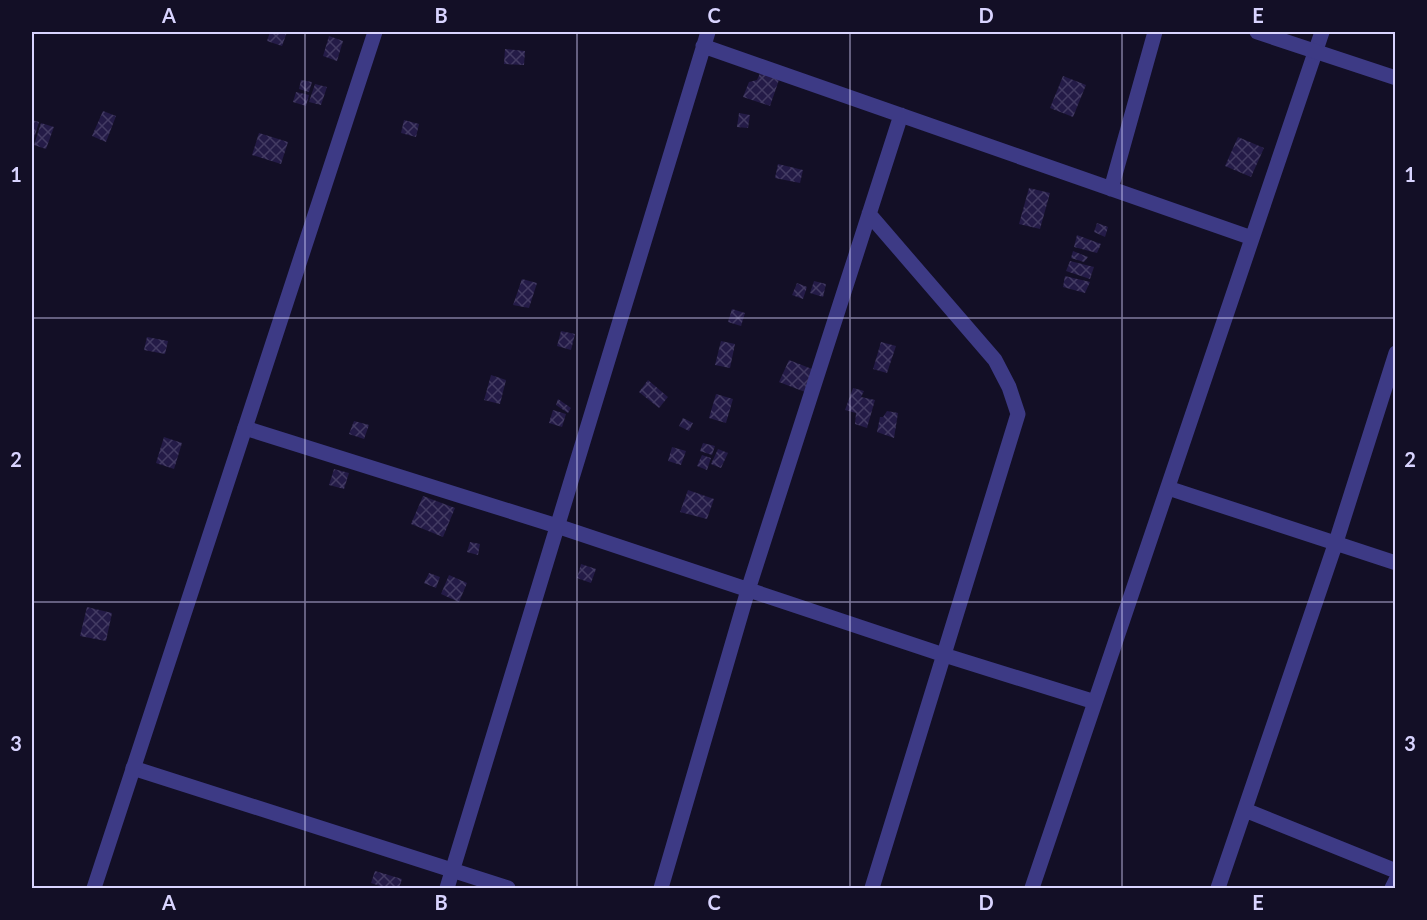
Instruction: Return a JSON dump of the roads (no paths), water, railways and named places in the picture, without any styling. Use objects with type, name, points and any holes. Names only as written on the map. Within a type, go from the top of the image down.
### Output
[{"type":"street","points":[[94,888],[375,32]]},
{"type":"street","points":[[1111,189],[1155,32]]},
{"type":"street","points":[[1257,32],[1395,78]]},
{"type":"street","points":[[1032,888],[1323,32]]},
{"type":"street","points":[[447,888],[705,39],[901,115],[1252,238]]},
{"type":"street","points":[[661,888],[748,590],[901,115]]},
{"type":"street","points":[[869,214],[995,360],[1009,387],[1018,414],[872,888]]},
{"type":"street","points":[[1218,888],[1336,542],[1395,353]]},
{"type":"street","points":[[245,428],[557,526],[944,655],[1095,702]]},
{"type":"street","points":[[1168,488],[1395,563]]},
{"type":"street","points":[[134,768],[508,888]]},
{"type":"street","points":[[1245,810],[1395,871]]},
{"type":"street","points":[[1392,888],[1395,880]]}]
